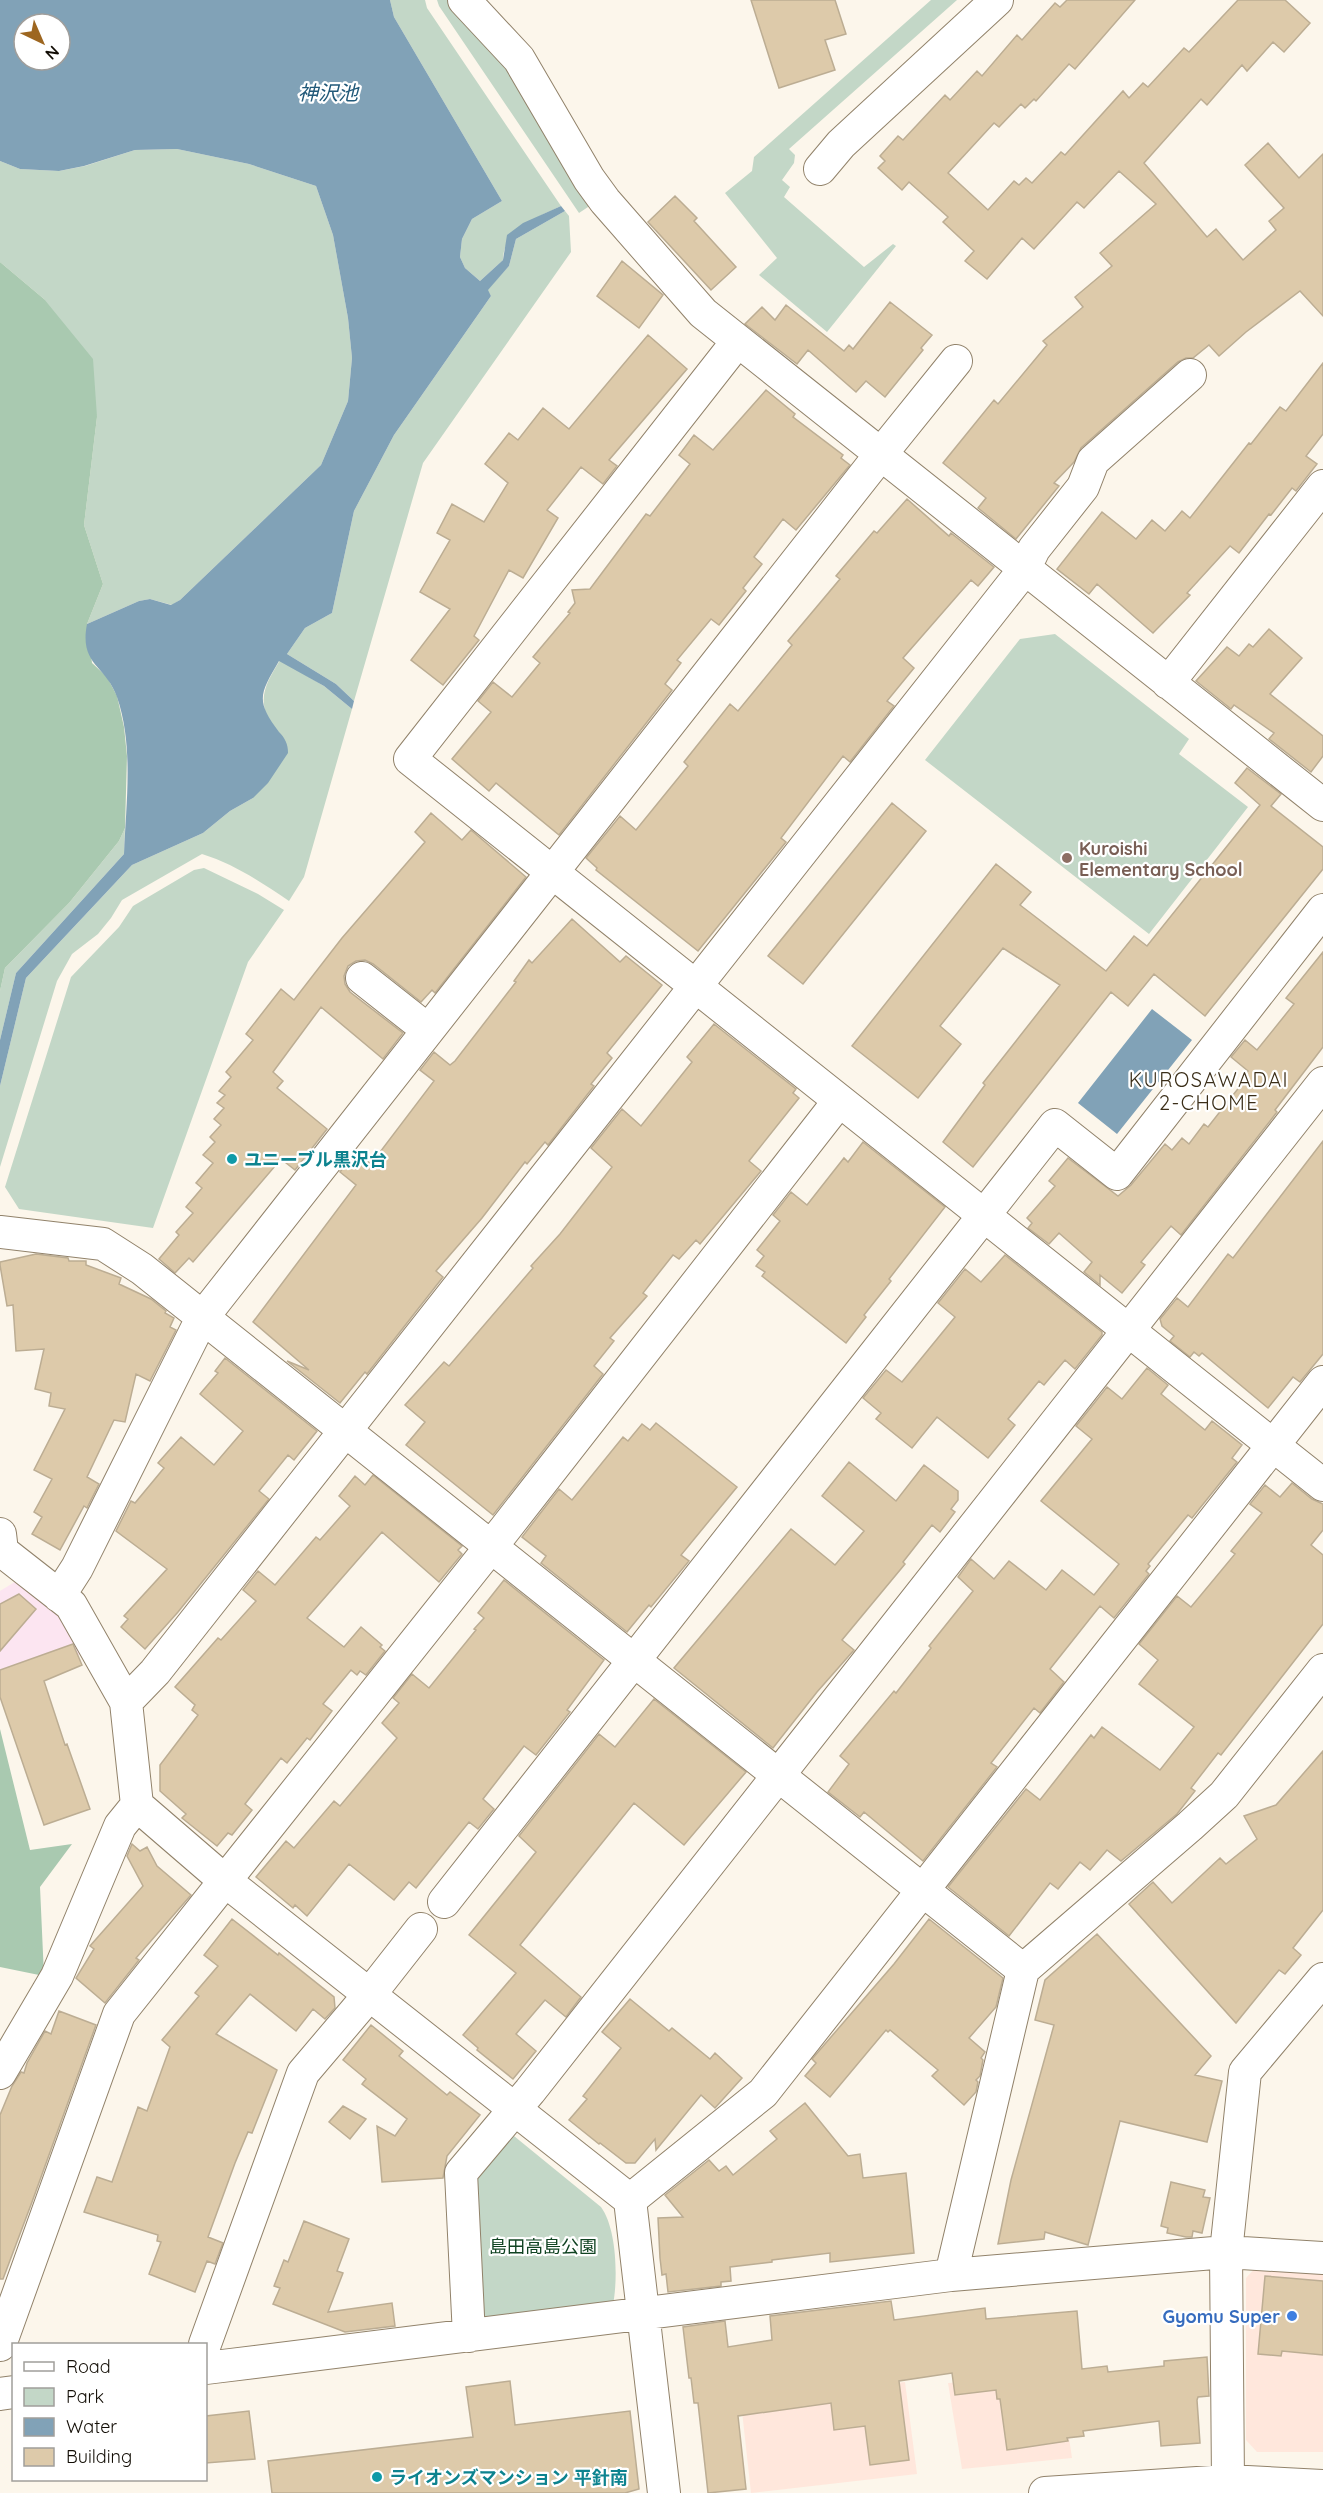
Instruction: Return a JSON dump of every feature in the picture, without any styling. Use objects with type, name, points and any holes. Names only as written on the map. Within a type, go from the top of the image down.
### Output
[{"type":"street","points":[[464,0],[519,58],[589,179],[605,201],[703,314],[1168,683],[1320,796]]},
{"type":"street","points":[[820,169],[841,144],[996,0]]},
{"type":"street","points":[[737,342],[410,759],[1323,1485]]},
{"type":"street","points":[[60,1596],[77,1568],[202,1318],[880,454],[956,361]]},
{"type":"street","points":[[126,1702],[155,1672],[1024,570],[1034,549],[1083,487],[1093,461],[1190,375]]},
{"type":"street","points":[[1168,683],[1323,486]]},
{"type":"street","points":[[444,1902],[1055,1125],[1117,1174],[1323,910]]},
{"type":"street","points":[[362,978],[428,1030]]},
{"type":"street","points":[[469,2336],[461,2173],[516,2109],[1323,1083]]},
{"type":"street","points":[[0,2345],[119,2014],[839,1101]]},
{"type":"street","points":[[0,1232],[103,1244],[142,1269],[1023,1970]]},
{"type":"street","points":[[630,2200],[763,2093],[1323,1382]]},
{"type":"street","points":[[0,1534],[2,1551],[71,1605],[126,1702],[137,1805],[224,1880],[630,2200],[664,2493]]},
{"type":"street","points":[[951,2275],[1023,1970],[1190,1827],[1224,1795],[1323,1670]]},
{"type":"street","points":[[1,2068],[57,1976],[120,1826],[137,1805]]},
{"type":"street","points":[[205,2343],[303,2073],[370,1994],[420,1929]]},
{"type":"street","points":[[1228,2481],[1226,2252],[1245,2072],[1323,1979]]},
{"type":"street","points":[[207,2368],[951,2275],[1226,2252],[1323,2258]]},
{"type":"street","points":[[1045,2493],[1228,2481],[1323,2486]]},
{"type":"shaded area","points":[[18,1580],[59,1611],[84,1653],[0,1684],[0,1591]]},
{"type":"shaded area","points":[[1257,2266],[1323,2271],[1323,2452],[1257,2452],[1246,2440],[1246,2278]]},
{"type":"shaded area","points":[[1060,2377],[1072,2458],[962,2469],[948,2383]]},
{"type":"shaded area","points":[[905,2382],[917,2474],[751,2493],[741,2402]]},
{"type":"green space","points":[[390,0],[425,0],[427,8],[561,206],[515,232],[505,249],[503,260],[480,281],[465,268],[460,257],[462,239],[472,219],[502,201],[394,17]]},
{"type":"green space","points":[[437,0],[451,0],[512,66],[594,203],[579,213]]},
{"type":"green space","points":[[931,0],[957,0],[789,149],[795,155],[794,163],[782,180],[790,187],[784,197],[864,267],[893,244],[896,246],[827,332],[759,275],[777,258],[725,193],[752,171],[754,157]]},
{"type":"green space","points":[[177,149],[249,164],[316,186],[333,235],[348,318],[352,358],[348,401],[321,465],[180,600],[172,605],[150,599],[139,601],[87,624],[103,584],[84,525],[97,417],[44,299],[0,262],[0,161],[20,169],[59,171],[85,166],[135,150]]},
{"type":"green space","points":[[565,211],[569,216],[571,252],[423,463],[354,701],[336,684],[287,654],[305,628],[332,613],[354,511],[394,435],[491,296],[487,290],[509,266],[516,239]]},
{"type":"green space","points":[[0,262],[44,299],[93,359],[97,417],[84,525],[103,584],[87,624],[92,663],[107,677],[117,696],[124,727],[127,756],[125,828],[119,841],[69,903],[5,968],[0,991]]},
{"type":"green space","points":[[1055,634],[1189,739],[1179,754],[1248,807],[1149,934],[925,760],[1020,639]]},
{"type":"green space","points":[[280,660],[324,686],[352,709],[304,877],[289,901],[236,868],[202,854],[122,900],[98,934],[72,954],[57,981],[0,1167],[0,1086],[26,978],[132,865],[203,833],[230,811],[253,798],[267,716],[264,694]]},
{"type":"green space","points":[[125,828],[124,854],[16,973],[0,1040],[0,991],[5,968],[69,903],[119,841]]},
{"type":"green space","points":[[204,868],[258,894],[284,910],[248,962],[153,1228],[19,1209],[5,1187],[71,977],[119,927],[133,906],[194,870]]},
{"type":"green space","points":[[0,1729],[30,1850],[72,1844],[40,1887],[44,1976],[0,1967]]},
{"type":"green space","name":"島田高島公園","points":[[514,2136],[601,2207],[610,2228],[615,2254],[613,2305],[488,2323],[476,2307],[471,2177]]},
{"type":"water","name":"神沢池","points":[[0,0],[390,0],[394,17],[502,201],[472,219],[462,239],[460,257],[465,268],[480,281],[503,260],[507,235],[523,223],[561,206],[565,211],[516,239],[509,266],[488,290],[491,296],[394,435],[354,511],[332,613],[305,628],[287,654],[336,684],[354,701],[352,709],[324,686],[279,661],[264,690],[263,704],[271,721],[286,741],[288,753],[268,783],[253,798],[230,811],[203,833],[132,865],[26,978],[0,1086],[0,1040],[16,973],[124,854],[128,775],[126,735],[112,686],[90,657],[86,638],[87,624],[139,601],[150,599],[171,605],[180,600],[321,465],[348,401],[352,358],[348,318],[333,235],[316,186],[249,164],[177,149],[135,150],[84,166],[59,171],[20,169],[0,161]]},
{"type":"water","points":[[1152,1009],[1192,1040],[1117,1134],[1078,1103]]},
{"type":"building","points":[[751,0],[835,0],[846,34],[825,40],[835,70],[779,88]]},
{"type":"building","points":[[1067,0],[1135,0],[1075,69],[1069,64],[1036,101],[1034,99],[1025,108],[1021,104],[999,127],[994,123],[948,173],[988,210],[1014,181],[1019,185],[1026,178],[1032,183],[1061,152],[1065,155],[1123,91],[1129,98],[1143,83],[1148,87],[1184,48],[1189,52],[1238,0],[1285,0],[1310,23],[1284,52],[1273,42],[1247,71],[1242,65],[1207,105],[1201,99],[1144,163],[1207,237],[1216,229],[1243,260],[1276,230],[1269,221],[1284,208],[1245,165],[1268,143],[1299,178],[1323,154],[1323,316],[1300,291],[1246,332],[1219,356],[1209,345],[1193,358],[1186,358],[1178,362],[1081,448],[1074,462],[1054,483],[1059,486],[1016,539],[978,508],[986,498],[943,463],[994,400],[998,404],[1047,345],[1043,341],[1083,307],[1075,297],[1112,266],[1100,253],[1156,204],[1119,171],[1084,208],[1077,202],[1034,249],[1022,238],[987,279],[965,261],[974,251],[943,222],[948,217],[909,182],[902,190],[878,168],[885,161],[880,156],[898,136],[903,140],[945,95],[950,100],[977,71],[982,76],[1017,35],[1022,40],[1055,3],[1060,7]]},
{"type":"building","points":[[675,196],[697,218],[694,221],[736,267],[711,290],[648,222]]},
{"type":"building","points":[[622,261],[663,295],[639,328],[597,296]]},
{"type":"building","points":[[890,302],[932,335],[921,348],[923,350],[885,397],[866,381],[856,392],[808,350],[797,364],[745,324],[762,307],[775,320],[786,305],[844,351],[849,345],[853,349]]},
{"type":"building","points":[[648,335],[687,369],[609,460],[617,466],[603,484],[581,467],[547,510],[558,518],[523,578],[509,570],[474,636],[479,640],[443,685],[411,660],[450,609],[420,592],[450,540],[437,533],[452,504],[484,522],[508,483],[485,464],[509,433],[518,440],[543,408],[569,429]]},
{"type":"building","points":[[1323,363],[1323,434],[1306,456],[1317,464],[1296,491],[1292,488],[1271,515],[1269,514],[1239,553],[1230,546],[1187,593],[1190,595],[1153,633],[1097,584],[1089,594],[1057,569],[1102,512],[1136,539],[1152,520],[1165,531],[1182,511],[1190,518],[1249,443],[1251,444],[1280,407],[1286,411]]},
{"type":"building","points":[[766,390],[795,414],[793,417],[843,455],[841,458],[850,465],[796,530],[783,519],[754,557],[762,564],[743,588],[746,591],[719,625],[711,619],[677,660],[681,663],[665,684],[672,690],[559,835],[496,783],[489,791],[452,759],[491,712],[478,701],[493,682],[512,697],[540,663],[533,657],[570,613],[568,612],[575,603],[572,590],[590,589],[646,514],[650,516],[690,464],[679,455],[694,435],[713,450]]},
{"type":"building","points":[[907,499],[949,536],[951,533],[994,567],[978,586],[971,580],[903,658],[914,668],[887,701],[894,706],[850,762],[843,756],[781,838],[786,842],[698,951],[596,870],[597,868],[586,858],[620,816],[636,830],[688,766],[684,762],[730,704],[738,711],[792,645],[788,641],[840,579],[836,576],[874,531],[877,533]]},
{"type":"building","points":[[1269,629],[1302,658],[1270,694],[1323,736],[1323,756],[1311,772],[1269,739],[1274,733],[1234,705],[1231,709],[1196,681],[1227,647],[1239,656],[1249,644],[1253,647]]},
{"type":"building","points":[[1247,768],[1281,794],[1271,806],[1323,847],[1323,869],[1205,1016],[1154,974],[1128,1006],[1111,992],[973,1167],[943,1142],[985,1085],[983,1083],[1060,985],[1003,948],[940,1026],[961,1044],[918,1098],[852,1046],[996,864],[1031,892],[1020,905],[1106,971],[1134,936],[1147,946],[1260,805],[1235,783]]},
{"type":"building","points":[[892,803],[926,831],[803,984],[768,956]]},
{"type":"building","points":[[431,813],[462,840],[471,830],[526,877],[435,993],[432,990],[421,1002],[365,960],[356,961],[348,966],[344,976],[345,984],[350,992],[403,1033],[383,1059],[321,1007],[273,1072],[283,1081],[277,1088],[327,1129],[295,1170],[281,1159],[193,1262],[189,1258],[175,1273],[159,1259],[179,1235],[176,1232],[193,1213],[186,1207],[202,1188],[196,1183],[213,1163],[203,1155],[215,1142],[210,1137],[221,1125],[214,1119],[224,1108],[217,1103],[225,1095],[219,1091],[231,1077],[226,1072],[253,1040],[246,1034],[281,989],[294,1000],[342,938],[425,842],[415,832]]},
{"type":"building","points":[[572,919],[620,962],[626,956],[662,985],[607,1053],[612,1058],[591,1084],[594,1086],[548,1145],[545,1142],[527,1164],[525,1162],[482,1218],[436,1271],[443,1277],[367,1374],[365,1372],[340,1403],[287,1361],[309,1370],[253,1322],[356,1185],[340,1172],[356,1151],[371,1164],[434,1081],[420,1070],[434,1052],[450,1065],[455,1061],[516,982],[514,981],[529,960],[532,963]]},
{"type":"building","points":[[1323,952],[1323,1047],[1275,1110],[1277,1112],[1181,1235],[1171,1226],[1141,1262],[1145,1265],[1122,1293],[1100,1275],[1100,1285],[1084,1272],[1092,1262],[1059,1233],[1049,1244],[1028,1228],[1032,1223],[1027,1218],[1055,1186],[1049,1181],[1068,1158],[1118,1196],[1131,1185],[1165,1144],[1172,1150],[1182,1138],[1189,1144],[1204,1124],[1208,1127],[1248,1076],[1245,1074],[1248,1071],[1231,1057],[1245,1040],[1257,1050],[1294,1004],[1286,998]]},
{"type":"building","points":[[714,1024],[796,1089],[793,1093],[799,1098],[749,1161],[761,1171],[700,1244],[696,1240],[679,1259],[673,1255],[643,1293],[647,1296],[610,1338],[614,1341],[594,1366],[603,1374],[493,1515],[406,1445],[425,1422],[405,1405],[444,1362],[449,1366],[533,1268],[531,1266],[560,1234],[612,1167],[591,1148],[622,1109],[641,1126],[692,1062],[687,1057]]},
{"type":"building","points":[[1323,1141],[1323,1354],[1300,1382],[1293,1377],[1268,1408],[1202,1353],[1199,1356],[1194,1352],[1190,1357],[1170,1341],[1174,1336],[1162,1326],[1160,1319],[1177,1298],[1188,1307],[1228,1254],[1233,1258]]},
{"type":"building","points":[[863,1142],[945,1207],[889,1279],[891,1281],[864,1315],[866,1317],[846,1343],[762,1276],[765,1272],[756,1266],[764,1256],[757,1250],[780,1221],[773,1215],[791,1192],[807,1205],[844,1158],[848,1162]]},
{"type":"building","points":[[36,1254],[68,1258],[69,1261],[86,1261],[86,1265],[121,1278],[119,1284],[151,1299],[166,1311],[165,1313],[174,1318],[170,1327],[176,1330],[150,1381],[136,1374],[125,1422],[114,1420],[87,1477],[99,1484],[87,1508],[84,1506],[60,1550],[32,1534],[42,1517],[34,1512],[52,1479],[34,1470],[65,1409],[49,1406],[51,1393],[35,1389],[44,1349],[16,1351],[13,1305],[7,1306],[0,1265],[0,1262]]},
{"type":"building","points":[[1005,1255],[1102,1332],[1102,1335],[1075,1369],[1065,1360],[1044,1385],[1039,1381],[1008,1419],[1015,1425],[988,1458],[937,1417],[912,1448],[876,1419],[881,1413],[863,1398],[886,1370],[902,1382],[955,1317],[938,1303],[965,1269],[981,1282]]},
{"type":"building","points":[[225,1358],[317,1431],[294,1460],[288,1455],[259,1491],[269,1499],[178,1612],[145,1649],[121,1627],[128,1619],[124,1616],[167,1569],[116,1531],[131,1501],[135,1503],[164,1468],[158,1463],[181,1437],[214,1465],[243,1431],[200,1394],[218,1373],[215,1371]]},
{"type":"building","points":[[1147,1368],[1168,1385],[1161,1394],[1205,1430],[1212,1421],[1242,1445],[1232,1458],[1237,1462],[1192,1518],[1188,1515],[1148,1564],[1150,1566],[1146,1571],[1149,1574],[1114,1618],[1100,1606],[1050,1669],[1064,1682],[1040,1713],[1034,1708],[991,1763],[997,1767],[923,1861],[864,1812],[860,1817],[828,1792],[849,1764],[840,1756],[894,1691],[896,1693],[931,1648],[929,1646],[973,1591],[958,1577],[971,1559],[994,1579],[1009,1561],[1046,1590],[1062,1570],[1094,1595],[1119,1564],[1041,1501],[1092,1439],[1076,1426],[1107,1387],[1122,1399]]},
{"type":"building","points":[[656,1423],[737,1487],[681,1555],[689,1561],[627,1632],[541,1563],[546,1556],[522,1537],[559,1489],[572,1500],[623,1437],[628,1441],[642,1424],[650,1430]]},
{"type":"building","points":[[849,1462],[896,1501],[924,1465],[958,1491],[958,1500],[951,1509],[955,1512],[940,1532],[932,1525],[903,1562],[905,1564],[842,1640],[854,1650],[773,1748],[674,1668],[791,1529],[835,1565],[864,1531],[822,1496]]},
{"type":"building","points":[[373,1475],[462,1546],[458,1550],[462,1554],[439,1582],[382,1532],[307,1618],[344,1647],[361,1627],[382,1645],[380,1647],[385,1651],[366,1675],[360,1671],[357,1675],[351,1670],[323,1704],[332,1711],[310,1740],[307,1738],[287,1763],[281,1758],[245,1804],[252,1810],[232,1835],[228,1833],[217,1846],[182,1818],[186,1814],[160,1791],[160,1765],[198,1715],[192,1710],[195,1705],[175,1687],[218,1638],[221,1640],[256,1601],[243,1590],[258,1571],[275,1585],[316,1537],[320,1540],[350,1506],[339,1496],[355,1476],[365,1485]]},
{"type":"building","points":[[1292,1483],[1312,1499],[1323,1504],[1323,1530],[1311,1545],[1323,1555],[1323,1624],[1221,1755],[1218,1753],[1191,1788],[1195,1791],[1177,1814],[1121,1861],[1107,1850],[1090,1870],[1080,1862],[1058,1889],[1050,1883],[1009,1936],[948,1887],[1026,1789],[1040,1800],[1091,1735],[1094,1738],[1102,1727],[1160,1770],[1194,1727],[1139,1684],[1158,1660],[1139,1644],[1177,1596],[1191,1607],[1235,1554],[1231,1551],[1262,1513],[1250,1504],[1265,1485],[1280,1497]]},
{"type":"building","points":[[504,1580],[604,1660],[567,1710],[570,1712],[536,1755],[524,1746],[483,1799],[494,1809],[478,1829],[469,1822],[416,1888],[409,1882],[394,1900],[349,1864],[307,1916],[295,1905],[293,1908],[256,1877],[286,1841],[294,1848],[334,1801],[340,1806],[397,1738],[382,1723],[399,1703],[393,1698],[412,1674],[429,1688],[476,1630],[474,1629],[484,1618],[478,1613]]},
{"type":"building","points":[[19,1594],[36,1609],[0,1651],[0,1604]]},
{"type":"building","points":[[73,1644],[82,1665],[44,1681],[65,1745],[67,1744],[90,1809],[44,1825],[0,1697],[0,1670]]},
{"type":"building","points":[[654,1699],[746,1772],[684,1845],[634,1803],[520,1945],[581,1997],[566,2017],[545,2000],[516,2034],[536,2051],[513,2079],[477,2050],[478,2048],[463,2035],[516,1973],[469,1935],[536,1852],[519,1836],[599,1734],[615,1747]]},
{"type":"building","points":[[1323,1751],[1323,1910],[1293,1948],[1301,1955],[1285,1974],[1279,1970],[1236,2023],[1129,1904],[1153,1882],[1172,1903],[1220,1858],[1226,1864],[1257,1839],[1244,1816],[1276,1805]]},
{"type":"building","points":[[132,1844],[140,1851],[147,1847],[157,1866],[191,1895],[136,1958],[139,1960],[105,2003],[76,1978],[94,1949],[90,1946],[143,1886],[127,1856]]},
{"type":"building","points":[[232,1919],[334,1997],[335,2008],[325,2019],[313,2009],[296,2031],[250,1994],[216,2034],[277,2070],[252,2133],[248,2132],[235,2163],[208,2237],[223,2243],[215,2264],[207,2261],[195,2292],[149,2274],[161,2242],[157,2241],[158,2235],[84,2212],[97,2177],[112,2182],[138,2107],[147,2111],[170,2047],[162,2040],[199,1996],[195,1993],[218,1966],[204,1955]]},
{"type":"building","points":[[929,1919],[1003,1978],[996,2007],[969,2038],[985,2052],[981,2058],[983,2060],[980,2076],[976,2080],[978,2082],[976,2092],[964,2105],[932,2076],[938,2070],[890,2030],[888,2032],[886,2030],[830,2097],[805,2076],[816,2063],[812,2059],[894,1964]]},
{"type":"building","points":[[1097,1934],[1211,2056],[1195,2075],[1222,2081],[1207,2142],[1120,2121],[1088,2245],[1045,2232],[1044,2239],[998,2244],[1011,2180],[1054,2025],[1035,2020],[1045,1980]]},
{"type":"building","points":[[630,1999],[669,2031],[672,2028],[710,2059],[715,2053],[742,2078],[715,2108],[701,2095],[656,2150],[655,2139],[635,2163],[626,2163],[569,2120],[587,2099],[583,2096],[621,2048],[602,2032]]},
{"type":"building","points":[[59,2011],[96,2025],[3,2279],[0,2279],[0,2115],[12,2086],[21,2072],[24,2073],[45,2031],[51,2034]]},
{"type":"building","points":[[371,2025],[403,2051],[399,2056],[447,2095],[450,2092],[480,2115],[447,2156],[443,2178],[382,2182],[377,2126],[395,2136],[407,2119],[362,2084],[366,2079],[343,2060]]},
{"type":"building","points":[[805,2103],[848,2156],[860,2154],[863,2178],[906,2173],[914,2253],[830,2262],[830,2253],[772,2260],[772,2262],[730,2267],[731,2281],[721,2282],[721,2286],[668,2292],[666,2274],[662,2275],[658,2218],[683,2217],[665,2195],[709,2160],[719,2171],[726,2166],[733,2175],[777,2139],[770,2131]]},
{"type":"building","points":[[343,2106],[366,2119],[350,2139],[329,2122]]},
{"type":"building","points":[[1171,2182],[1205,2190],[1203,2197],[1210,2198],[1202,2233],[1193,2231],[1192,2237],[1186,2237],[1167,2233],[1168,2228],[1161,2226]]},
{"type":"building","points":[[304,2221],[349,2239],[337,2271],[343,2273],[328,2312],[392,2303],[395,2326],[345,2332],[273,2304],[280,2288],[274,2286],[284,2260],[288,2262]]},
{"type":"building","name":"Gyomu Super","points":[[1265,2276],[1323,2281],[1323,2355],[1282,2351],[1281,2356],[1258,2354]]},
{"type":"building","points":[[891,2301],[894,2320],[985,2308],[986,2319],[1077,2311],[1082,2369],[1107,2366],[1108,2372],[1164,2366],[1164,2361],[1207,2357],[1209,2396],[1198,2397],[1197,2400],[1200,2443],[1161,2446],[1159,2421],[1083,2431],[1084,2436],[1067,2438],[1068,2441],[1007,2450],[1000,2399],[997,2399],[996,2390],[955,2395],[952,2373],[899,2381],[909,2460],[870,2465],[865,2426],[834,2430],[831,2403],[738,2416],[746,2489],[708,2493],[698,2403],[694,2403],[691,2378],[689,2378],[683,2327],[725,2321],[728,2347],[772,2340],[770,2316]]},
{"type":"building","points":[[510,2381],[515,2425],[630,2411],[639,2489],[625,2493],[272,2493],[268,2461],[473,2437],[466,2387]]},
{"type":"building","points":[[249,2411],[255,2459],[207,2463],[207,2416]]},
{"type":"place","name":"Kuroishi Elementary School","points":[[1067,858]]},
{"type":"place","name":"ユニーブル黒沢台","points":[[232,1159]]},
{"type":"place","name":"Gyomu Super","points":[[1292,2316]]},
{"type":"place","name":"ライオンズマンション 平針南","points":[[377,2477]]},
{"type":"district","name":"KUROSAWADAI 2-CHOME","points":[[1209,1090]]}]
